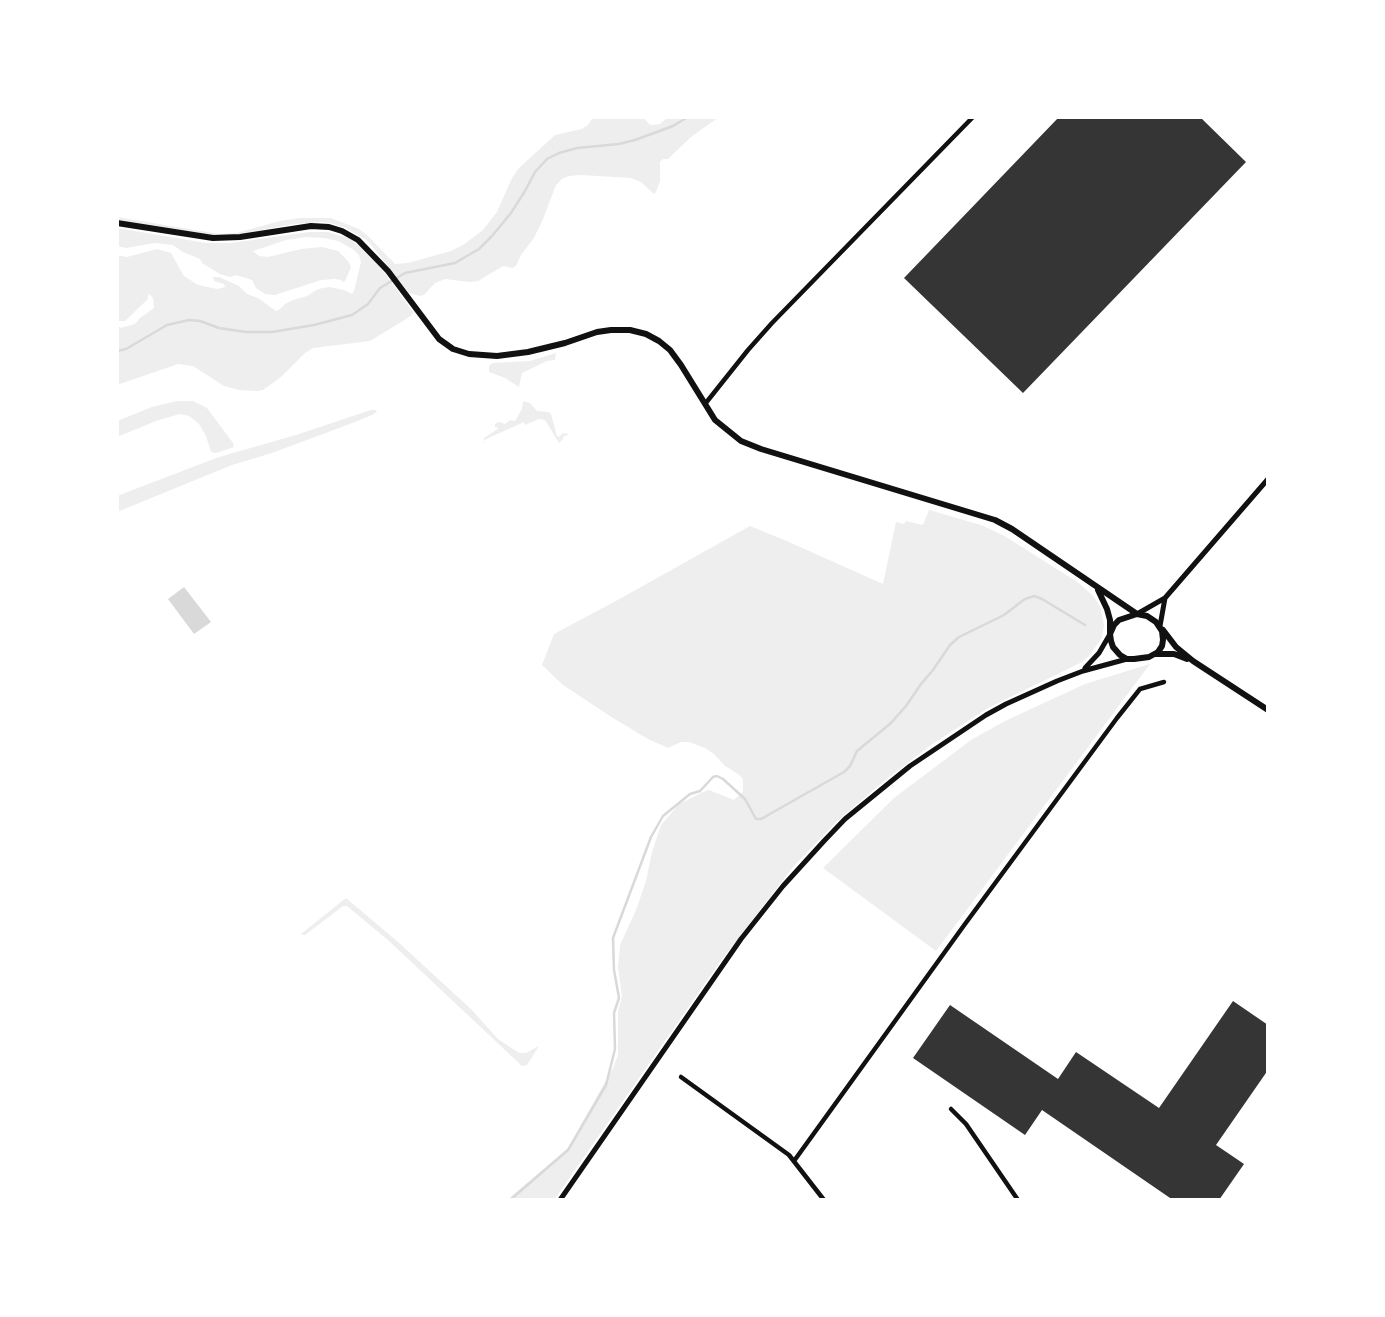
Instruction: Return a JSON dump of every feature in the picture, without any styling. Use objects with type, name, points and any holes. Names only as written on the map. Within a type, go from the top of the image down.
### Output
[{"type":"main road","points":[[117,223],[198,237],[240,237],[305,226],[329,227],[351,234],[388,271],[443,343],[473,355],[497,356],[528,352],[606,330],[630,330],[646,334],[659,341],[674,355],[719,425],[745,443],[995,520],[1137,614],[1150,618],[1160,626],[1176,647],[1193,661],[1268,710]]},
{"type":"main road","points":[[1095,586],[1107,609],[1113,647],[1120,655],[1127,659],[1174,654],[1193,661]]},
{"type":"main road","points":[[1110,634],[1119,620],[1137,614]]},
{"type":"main road","points":[[1154,655],[1164,640],[1160,626]]},
{"type":"street","points":[[704,404],[772,323],[973,117]]},
{"type":"street","points":[[1137,614],[1165,598],[1268,479]]},
{"type":"street","points":[[1160,626],[1165,598]]},
{"type":"street","points":[[1083,671],[1099,653],[1110,634]]},
{"type":"street","points":[[560,1200],[741,939],[783,886],[845,819],[883,787],[964,729],[1006,704],[1083,671],[1127,659]]},
{"type":"street","points":[[794,1161],[1117,718],[1140,689],[1164,682]]},
{"type":"street","points":[[681,1077],[789,1155],[824,1200]]},
{"type":"street","points":[[951,1110],[966,1124],[1018,1200]]},
{"type":"shaded area","points":[[593,117],[643,117],[653,125],[660,124],[668,117],[719,117],[691,137],[668,159],[660,162],[660,181],[654,194],[641,182],[631,178],[581,175],[562,179],[556,185],[534,238],[516,266],[503,266],[478,281],[445,279],[435,283],[420,296],[409,293],[368,241],[346,228],[330,223],[294,224],[218,236],[117,221],[117,217],[219,234],[236,233],[300,218],[331,218],[359,229],[395,264],[408,263],[451,251],[483,230],[497,212],[519,168],[555,135],[582,129]]},
{"type":"shaded area","points":[[117,228],[206,243],[231,243],[309,232],[328,232],[348,238],[359,246],[385,273],[413,312],[411,316],[370,341],[313,348],[263,390],[239,390],[224,386],[193,366],[178,364],[117,385],[117,325],[121,328],[135,324],[154,308],[153,298],[149,294],[147,300],[125,321],[117,321],[117,255],[127,257],[157,249],[171,253],[184,276],[198,285],[217,289],[225,287],[224,284],[214,281],[213,277],[219,277],[239,286],[247,294],[258,298],[276,311],[318,289],[329,287],[352,294],[361,262],[354,250],[338,241],[324,238],[286,240],[253,251],[259,256],[268,257],[322,247],[338,251],[351,267],[343,282],[335,279],[321,280],[275,295],[265,294],[256,288],[252,280],[220,274],[200,259],[173,245],[155,243],[126,248],[117,246]]},
{"type":"shaded area","points":[[556,353],[555,360],[522,373],[519,387],[489,372],[492,363],[530,361]]},
{"type":"shaded area","points":[[177,401],[193,401],[207,408],[234,447],[211,452],[199,424],[189,416],[180,414],[117,437],[117,421],[152,407]]},
{"type":"shaded area","points":[[523,401],[530,403],[537,411],[551,414],[557,436],[569,434],[559,443],[545,420],[539,419],[525,425],[524,422],[484,440],[499,428],[495,427],[495,424],[515,421]]},
{"type":"shaded area","points":[[371,410],[377,411],[355,422],[232,465],[117,512],[117,496],[219,457]]},
{"type":"shaded area","points":[[929,510],[981,525],[1003,535],[1079,583],[1100,606],[1104,625],[1102,638],[1080,663],[988,708],[931,745],[835,823],[793,867],[720,962],[554,1200],[507,1200],[568,1148],[613,1068],[618,1055],[618,1012],[622,996],[618,967],[620,945],[646,881],[661,825],[679,804],[703,792],[709,790],[734,800],[743,792],[743,779],[705,748],[681,742],[668,748],[613,718],[563,685],[542,665],[554,634],[750,526],[883,584],[896,522],[923,525]]},
{"type":"shaded area","points":[[184,587],[211,622],[194,634],[168,599]]},
{"type":"shaded area","points":[[1150,664],[936,951],[823,868],[894,798],[971,740],[1085,684]]},
{"type":"shaded area","points":[[346,898],[472,1010],[498,1039],[519,1053],[526,1053],[539,1046],[527,1065],[522,1066],[389,941],[347,906],[343,906],[305,935],[301,934]]},
{"type":"building","points":[[1059,117],[1200,117],[1246,162],[1023,393],[904,278]]},
{"type":"building","points":[[1233,1001],[1268,1025],[1268,1070],[1216,1145],[1244,1164],[1219,1200],[1173,1200],[1042,1110],[1025,1135],[913,1058],[950,1005],[1058,1079],[1076,1052],[1159,1108]]},
{"type":"waterway","points":[[117,351],[126,349],[167,325],[189,320],[246,332],[272,332],[352,315],[368,304],[380,288],[405,273],[455,263],[479,249],[511,213],[535,172],[547,159],[577,148],[635,140],[673,126],[688,117]]},
{"type":"waterway","points":[[510,1200],[568,1150],[606,1085],[615,1049],[614,1013],[619,998],[614,970],[613,938],[651,837],[663,816],[717,776],[745,799],[756,819],[761,819],[844,772],[857,751],[891,723],[906,706],[950,645],[959,637],[1004,615],[1025,599],[1034,596],[1042,599],[1085,625]]}]
